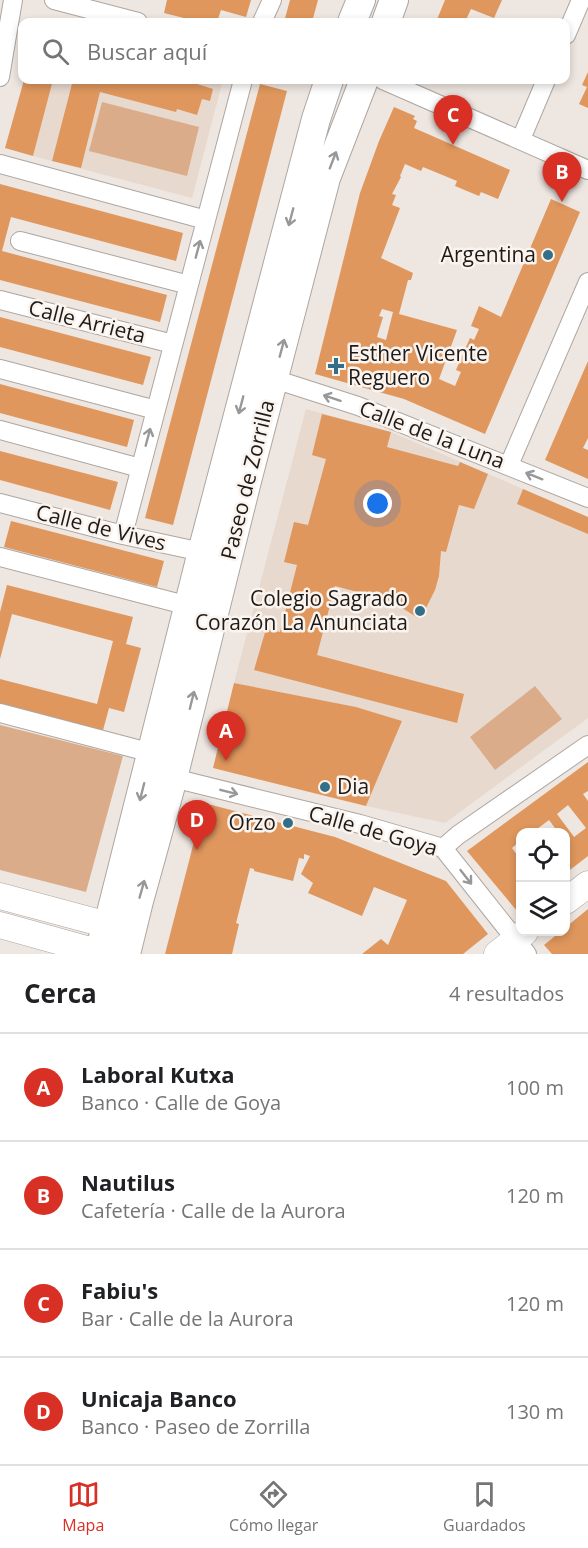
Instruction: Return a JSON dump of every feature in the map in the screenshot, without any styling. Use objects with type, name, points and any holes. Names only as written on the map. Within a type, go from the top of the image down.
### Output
[{"type":"main road","points":[[354,18],[361,0]]},
{"type":"main road","points":[[387,18],[394,0]]},
{"type":"main road","name":"Paseo de Zorrilla","points":[[97,953],[108,925],[202,552],[316,119],[328,84]]},
{"type":"main road","name":"Paseo de Zorrilla","points":[[127,950],[326,178],[362,84]]},
{"type":"main road","points":[[570,898],[588,884]]},
{"type":"main road","points":[[0,896],[108,925],[127,950]]},
{"type":"main road","points":[[0,925],[97,953],[127,950]]},
{"type":"street","points":[[0,76],[13,0]]},
{"type":"street","points":[[54,0],[128,13]]},
{"type":"street","points":[[264,18],[272,0]]},
{"type":"street","points":[[570,26],[581,0]]},
{"type":"street","points":[[123,534],[242,84]]},
{"type":"street","points":[[392,84],[588,170]]},
{"type":"street","points":[[520,139],[544,84]]},
{"type":"street","points":[[0,164],[206,220]]},
{"type":"street","points":[[20,241],[189,285]]},
{"type":"street","points":[[509,465],[588,282]]},
{"type":"street","name":"Calle Arrieta","points":[[0,300],[173,344]]},
{"type":"street","points":[[0,369],[156,410]]},
{"type":"street","name":"Calle de la Luna","points":[[274,380],[358,406],[588,498]]},
{"type":"street","points":[[0,430],[140,468]]},
{"type":"street","name":"Calle de Vives","points":[[1,509],[202,552]]},
{"type":"street","points":[[0,557],[189,606]]},
{"type":"street","points":[[0,713],[152,753]]},
{"type":"street","points":[[443,848],[458,835],[588,745]]},
{"type":"street","name":"Calle de Goya","points":[[173,778],[360,824],[443,848],[516,945]]},
{"type":"shaded area","points":[[52,84],[222,84],[192,198],[33,156]]},
{"type":"shaded area","points":[[102,102],[199,127],[187,176],[89,151]]},
{"type":"shaded area","name":"Colegio Sagrado Corazón La Anunciata","points":[[306,409],[391,432],[588,517],[588,718],[445,823],[366,806],[402,721],[356,707],[234,683]]},
{"type":"shaded area","points":[[535,686],[562,719],[495,770],[470,737]]},
{"type":"shaded area","points":[[0,725],[123,756],[86,892],[0,870]]},
{"type":"building","points":[[167,0],[251,0],[246,17],[221,10],[218,18],[184,18],[164,13]]},
{"type":"building","points":[[290,0],[318,0],[313,18],[285,18]]},
{"type":"building","points":[[445,0],[502,0],[494,18],[471,9],[467,18],[438,18]]},
{"type":"building","points":[[588,72],[588,108],[579,104],[587,87],[582,85]]},
{"type":"building","points":[[23,84],[52,84],[33,156],[5,148]]},
{"type":"building","points":[[72,84],[197,84],[213,89],[210,101],[202,99],[197,115],[177,109],[176,112],[100,92],[81,168],[52,161]]},
{"type":"building","points":[[260,84],[287,91],[173,525],[145,518]]},
{"type":"building","points":[[394,107],[415,116],[413,119],[417,121],[414,128],[510,170],[498,199],[481,192],[479,196],[455,186],[457,181],[423,167],[421,171],[405,164],[392,194],[396,195],[392,205],[400,208],[381,258],[413,273],[411,280],[408,280],[399,314],[457,330],[439,379],[455,386],[461,372],[456,370],[470,338],[474,340],[479,329],[471,326],[479,306],[501,317],[551,199],[580,212],[485,434],[404,399],[315,374],[360,193]],"holes":[[[382,309],[393,312],[386,340],[377,337],[383,317],[379,316]]]},
{"type":"building","points":[[0,184],[183,233],[176,261],[11,217],[2,251],[167,295],[160,322],[0,280]]},
{"type":"building","points":[[0,317],[151,357],[143,385],[0,347]]},
{"type":"building","points":[[588,361],[588,438],[583,448],[588,450],[588,479],[545,460]]},
{"type":"building","points":[[0,384],[134,420],[127,447],[0,413]]},
{"type":"building","points":[[322,414],[391,432],[387,447],[458,466],[460,462],[488,474],[474,509],[459,505],[446,552],[441,551],[439,576],[435,590],[425,610],[418,618],[391,601],[335,586],[317,655],[464,694],[457,723],[254,670],[266,629],[280,632],[297,565],[284,562],[294,522],[308,525],[326,459],[312,455]]},
{"type":"building","points":[[0,451],[118,482],[110,510],[0,480]]},
{"type":"building","points":[[523,489],[588,517],[588,534],[517,504]]},
{"type":"building","points":[[11,521],[164,561],[157,587],[4,547]]},
{"type":"building","points":[[7,585],[133,617],[126,644],[141,648],[124,712],[109,708],[102,734],[0,707],[0,679],[97,704],[113,641],[12,614],[0,659],[0,612]]},
{"type":"building","points":[[234,683],[356,707],[402,721],[366,806],[213,768]]},
{"type":"building","points":[[588,762],[588,791],[583,794],[588,801],[588,856],[570,870],[570,832],[574,837],[586,828],[568,805],[557,814],[567,828],[555,828],[549,820],[538,828],[516,828],[516,844],[512,848],[516,854],[516,910],[467,851]]},
{"type":"building","points":[[204,803],[335,837],[446,881],[488,934],[463,954],[362,954],[381,939],[388,945],[407,900],[374,887],[362,916],[308,893],[313,883],[301,874],[310,856],[304,854],[304,859],[299,858],[293,881],[250,868],[236,923],[239,924],[232,954],[165,954]]},
{"type":"building","points":[[588,909],[588,954],[552,954],[544,945],[555,936],[570,936],[570,924]]},
{"type":"place","name":"Fabiu's","points":[[453,145]]},
{"type":"place","name":"Nautilus","points":[[562,202]]},
{"type":"place","name":"Argentina","points":[[548,255]]},
{"type":"place","name":"Esther Vicente Reguero","points":[[336,366]]},
{"type":"place","name":"Colegio Sagrado Corazón La Anunciata","points":[[420,611]]},
{"type":"place","name":"Laboral Kutxa","points":[[226,761]]},
{"type":"place","name":"Dia","points":[[325,787]]},
{"type":"place","name":"Orzo","points":[[288,823]]},
{"type":"place","name":"Unicaja Banco","points":[[197,850]]}]
